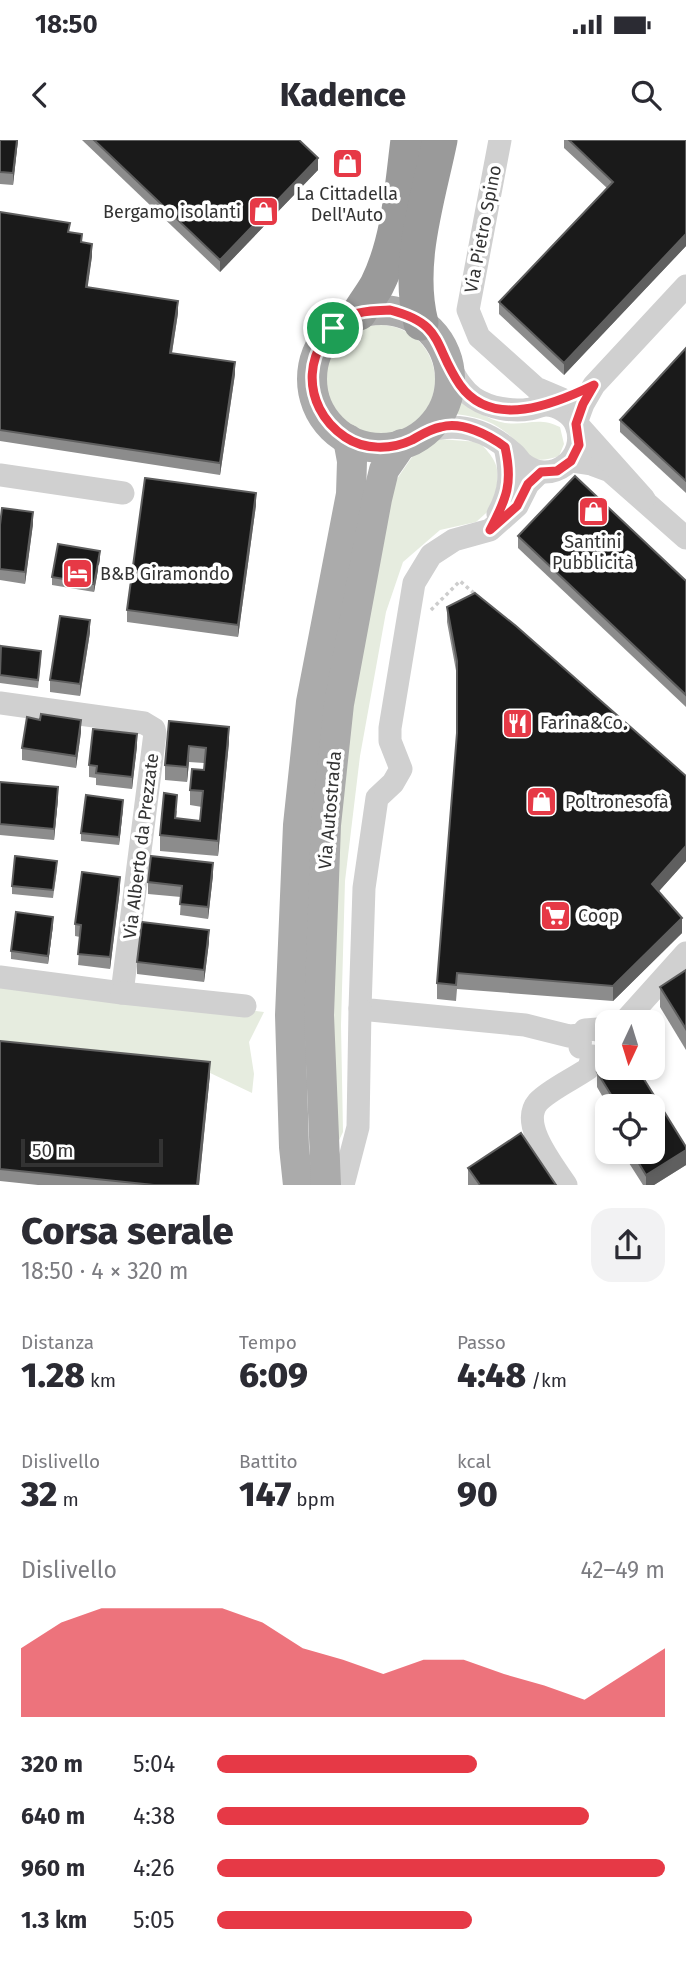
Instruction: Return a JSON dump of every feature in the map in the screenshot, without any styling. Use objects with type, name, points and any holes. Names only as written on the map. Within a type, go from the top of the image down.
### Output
[{"type":"highway","points":[[402,193],[408,140]]},
{"type":"highway","points":[[359,313],[377,284],[391,247],[414,140]]},
{"type":"highway","points":[[421,323],[416,302],[415,273],[440,140]]},
{"type":"main road","name":"Via Autostrada","points":[[298,1185],[294,1147],[290,1015],[298,825],[312,702],[351,495],[352,461],[348,439],[330,426],[318,409],[312,388],[312,366],[320,345],[333,328],[359,313],[390,310],[406,314],[434,334],[443,348],[448,364],[448,394],[439,415],[413,438],[384,470],[339,704],[326,825],[319,1014],[326,1185]]},
{"type":"main road","points":[[348,439],[374,447],[413,438]]},
{"type":"street","name":"Via Pietro Spino","points":[[500,140],[468,310],[479,337],[562,409],[644,499]]},
{"type":"street","points":[[413,438],[443,426],[461,426],[494,439],[524,465],[541,472],[557,471],[571,461],[579,445],[576,424],[594,385],[686,286]]},
{"type":"street","points":[[448,364],[461,386],[474,398],[496,408],[528,410],[594,385]]},
{"type":"street","points":[[490,530],[509,488],[510,468],[505,447]]},
{"type":"street","name":"Via Pietro Spino","points":[[571,461],[610,471],[686,538]]},
{"type":"street","points":[[343,1185],[358,1127],[364,888],[377,798],[393,783],[401,769],[390,741],[390,729],[414,583],[431,555],[454,540],[490,530],[517,506],[528,484],[541,472]]},
{"type":"street","points":[[0,475],[123,493]]},
{"type":"street","name":"Via Alberto da Prezzate","points":[[0,703],[144,723],[154,729],[154,747],[122,993]]},
{"type":"street","points":[[635,1010],[686,953]]},
{"type":"street","points":[[0,977],[245,1006]]},
{"type":"street","points":[[360,1010],[525,1025],[569,1036],[580,1035]]},
{"type":"street","points":[[595,1029],[585,1030],[580,1035],[579,1043],[581,1049],[595,1056]]},
{"type":"street","points":[[566,1185],[538,1140],[531,1119],[539,1100],[589,1068],[592,1056]]},
{"type":"path","points":[[430,612],[460,581],[481,599]]},
{"type":"shaded area","points":[[380,325],[401,329],[419,341],[431,359],[435,380],[431,401],[419,419],[401,431],[380,435],[359,431],[341,419],[329,401],[325,380],[329,359],[341,341],[359,329]]},
{"type":"shaded area","points":[[462,398],[482,414],[499,422],[545,422],[560,427],[564,444],[559,456],[539,460],[533,458],[512,437],[492,424],[473,417],[452,414]]},
{"type":"shaded area","points":[[439,439],[479,442],[487,451],[497,471],[494,506],[476,522],[440,530],[403,562],[386,612],[360,756],[345,881],[341,1025],[343,1132],[331,1157],[333,817],[390,489],[412,457]]},
{"type":"shaded area","points":[[0,982],[264,1012],[249,1042],[254,1074],[252,1093],[206,1071],[0,1052]]},
{"type":"building","points":[[0,140],[17,140],[13,173],[0,172]]},
{"type":"building","points":[[94,140],[299,140],[318,158],[220,260]]},
{"type":"building","points":[[569,140],[686,140],[686,234],[564,363],[499,302],[613,182]]},
{"type":"building","points":[[0,212],[70,223],[68,232],[82,234],[81,242],[92,244],[86,287],[178,301],[170,353],[235,362],[220,463],[0,430]]},
{"type":"building","points":[[686,348],[686,481],[620,420]]},
{"type":"building","points":[[575,476],[686,581],[686,695],[518,536]]},
{"type":"building","points":[[145,478],[256,493],[238,625],[127,610]]},
{"type":"building","points":[[2,508],[33,512],[25,572],[0,569]]},
{"type":"building","points":[[58,544],[100,551],[94,584],[52,577]]},
{"type":"building","points":[[475,593],[686,776],[686,846],[652,884],[682,918],[613,986],[457,973],[456,985],[437,983],[457,733],[457,661],[447,607]]},
{"type":"building","points":[[60,616],[90,620],[80,684],[50,680]]},
{"type":"building","points":[[1,646],[41,651],[38,680],[0,675]]},
{"type":"building","points":[[41,714],[81,720],[76,756],[22,748],[27,717],[40,720]]},
{"type":"building","points":[[169,721],[229,727],[218,841],[160,835],[164,793],[177,795],[175,818],[200,821],[203,791],[190,790],[192,769],[204,770],[206,748],[189,746],[187,767],[165,765]]},
{"type":"building","points":[[93,729],[137,734],[132,777],[96,773],[97,766],[89,765]]},
{"type":"building","points":[[0,782],[58,787],[54,829],[0,824]]},
{"type":"building","points":[[86,795],[123,800],[119,837],[81,833]]},
{"type":"building","points":[[15,856],[57,861],[53,890],[12,886]]},
{"type":"building","points":[[151,856],[213,863],[208,907],[180,904],[182,886],[148,882]]},
{"type":"building","points":[[82,872],[120,877],[110,957],[78,954],[81,925],[75,924]]},
{"type":"building","points":[[16,912],[53,917],[48,956],[11,951]]},
{"type":"building","points":[[142,922],[209,930],[204,970],[137,962]]},
{"type":"building","points":[[686,970],[686,1029],[660,987]]},
{"type":"building","points":[[0,1041],[210,1062],[197,1185],[154,1185],[0,1169]]},
{"type":"building","points":[[602,1080],[644,1080],[653,1094],[611,1094]]},
{"type":"building","points":[[665,1113],[686,1147],[686,1150],[665,1163]]},
{"type":"building","points":[[521,1133],[556,1185],[480,1185],[468,1168]]},
{"type":"building","points":[[639,1164],[664,1164],[646,1175]]},
{"type":"place","name":"La Cittadella Dell'Auto","points":[[347,164]]},
{"type":"place","name":"Bergamo isolanti","points":[[264,212]]},
{"type":"place","name":"Santini Pubblicità","points":[[593,511]]},
{"type":"place","name":"B&B Giramondo","points":[[77,574]]},
{"type":"place","name":"Farina&Co.","points":[[517,723]]},
{"type":"place","name":"Poltronesofà","points":[[542,802]]},
{"type":"place","name":"Coop","points":[[555,916]]},
{"type":"route","points":[[390,310],[406,314],[434,334],[461,386],[474,398],[496,408],[528,410],[572,396],[594,385],[576,424],[579,445],[571,461],[557,471],[541,472],[528,484],[517,506],[490,530],[509,488],[510,468],[505,447],[494,439],[461,426],[443,426],[389,447],[361,445],[348,439],[330,426],[318,409],[312,388],[312,366],[320,345],[333,328],[359,313],[390,310]]}]
